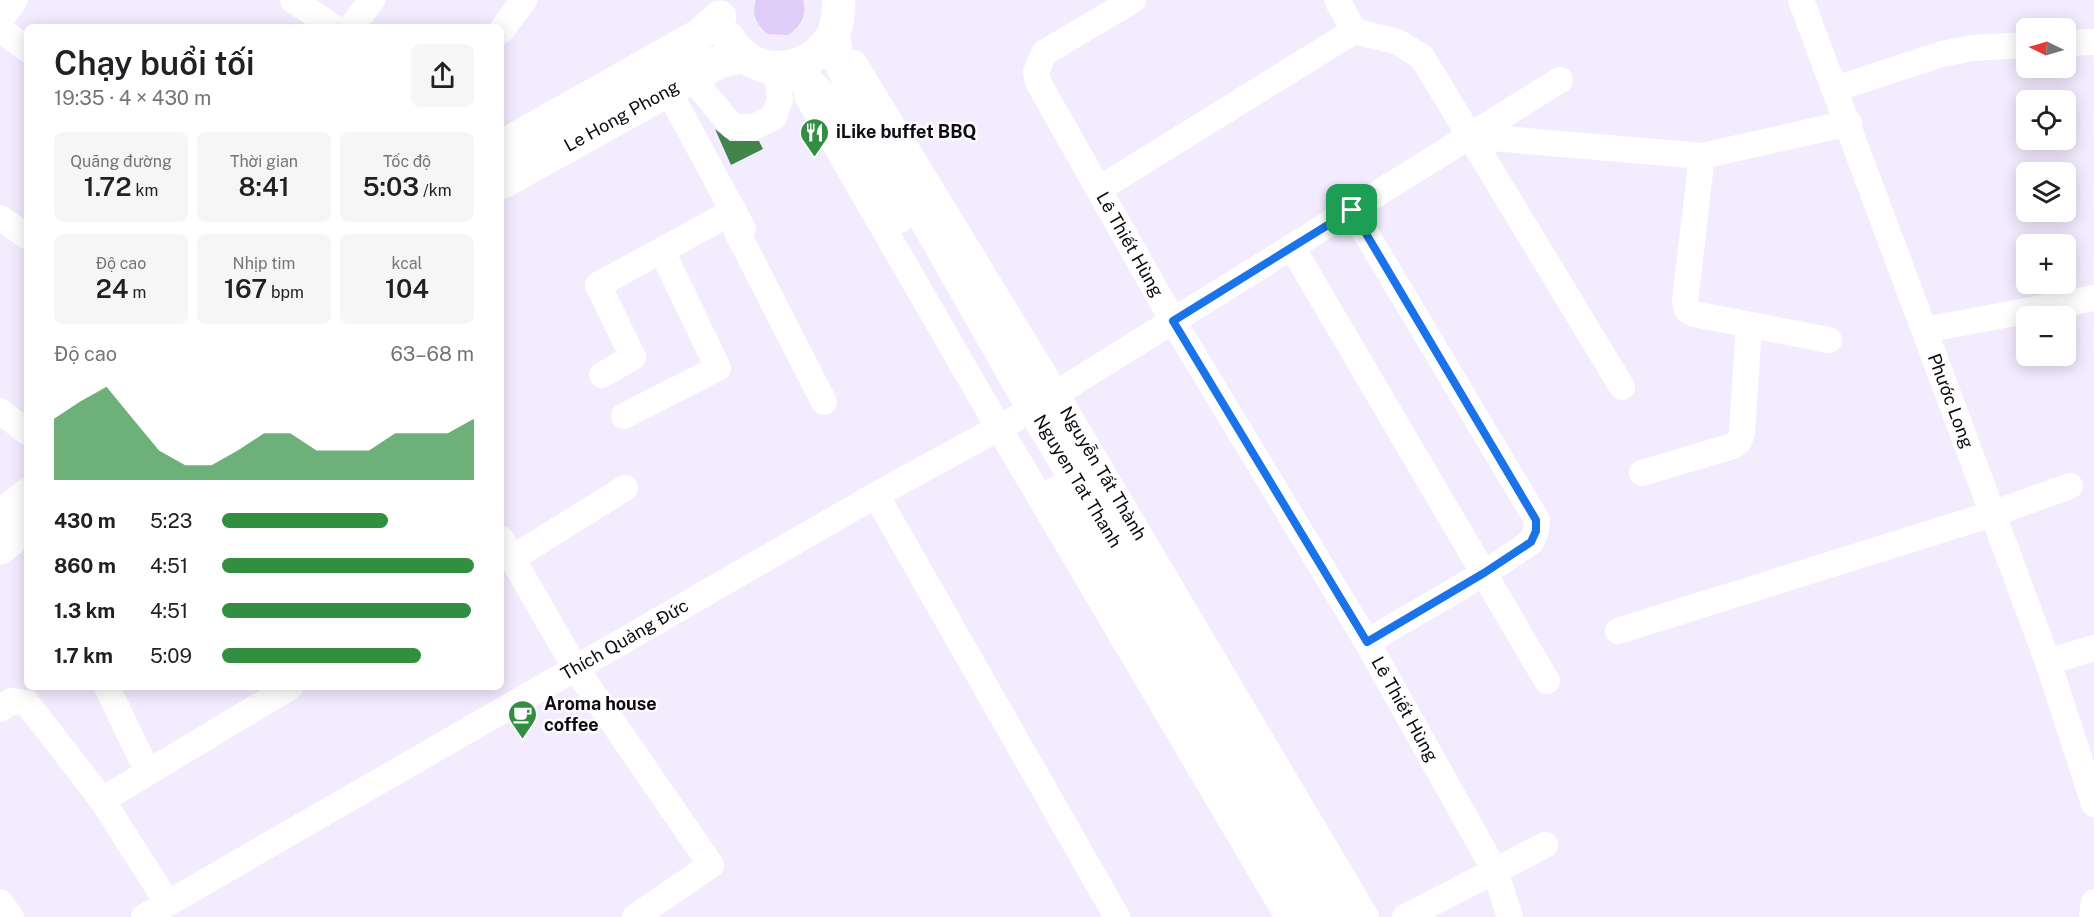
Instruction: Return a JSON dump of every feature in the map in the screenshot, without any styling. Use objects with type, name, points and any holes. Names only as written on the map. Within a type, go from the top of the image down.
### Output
[{"type":"main road","points":[[720,8],[732,45],[744,56]]},
{"type":"main road","name":"Le Hong Phong","points":[[504,145],[698,36],[720,8]]},
{"type":"main road","points":[[783,68],[807,62],[822,50],[839,13]]},
{"type":"main road","name":"Nguyen Tat Thanh","points":[[839,13],[837,55],[859,102],[1026,412],[1311,917]]},
{"type":"main road","name":"Le Hong Phong","points":[[504,179],[719,62],[744,56]]},
{"type":"main road","name":"Nguyen Tat Thanh","points":[[744,56],[758,64],[783,68],[815,87],[839,114],[1343,917]]},
{"type":"main road","points":[[15,532],[24,504]]},
{"type":"street","points":[[0,21],[15,0]]},
{"type":"street","points":[[294,0],[329,24]]},
{"type":"street","points":[[353,24],[372,0]]},
{"type":"street","points":[[504,27],[524,0]]},
{"type":"street","name":"Lê Thiết Hùng","points":[[1133,0],[1044,53],[1036,72],[1038,82],[1173,321],[1367,642],[1495,871],[1510,917]]},
{"type":"street","points":[[1337,0],[1354,31]]},
{"type":"street","name":"Phước Long","points":[[1801,0],[1849,123],[2048,662],[2094,804]]},
{"type":"street","points":[[0,29],[24,47]]},
{"type":"street","points":[[1099,189],[1354,31],[1398,42],[1422,57],[1622,387]]},
{"type":"street","points":[[2076,43],[2094,42]]},
{"type":"street","points":[[1835,89],[1942,54],[1972,48],[2016,46]]},
{"type":"street","points":[[680,84],[732,126],[752,128],[774,117],[780,99],[783,68]]},
{"type":"street","name":"Thích Quảng Đức","points":[[144,917],[876,495],[1026,412],[1560,80]]},
{"type":"street","points":[[680,84],[743,229],[737,232],[824,402]]},
{"type":"street","points":[[1469,136],[1702,156],[1849,123]]},
{"type":"street","points":[[1702,156],[1685,301],[1687,310],[1694,314],[1829,340]]},
{"type":"street","points":[[1352,210],[1536,520],[1536,531],[1531,542],[1484,573],[1367,642]]},
{"type":"street","points":[[602,375],[633,357],[598,285],[734,211]]},
{"type":"street","points":[[0,218],[24,235]]},
{"type":"street","points":[[1292,247],[1547,681]]},
{"type":"street","points":[[624,416],[718,368],[663,250]]},
{"type":"street","points":[[1925,330],[2094,298]]},
{"type":"street","points":[[1642,473],[1733,446],[1739,441],[1742,433],[1749,325]]},
{"type":"street","points":[[0,411],[24,430]]},
{"type":"street","points":[[1026,412],[1288,917]]},
{"type":"street","name":"Nguyễn Tất Thành","points":[[1026,412],[1366,917]]},
{"type":"street","points":[[1618,631],[1992,514],[2070,486]]},
{"type":"street","points":[[625,488],[506,549],[576,669],[711,865],[635,917]]},
{"type":"street","points":[[876,495],[1118,917]]},
{"type":"street","points":[[2048,662],[2094,648]]},
{"type":"street","points":[[108,690],[141,758]]},
{"type":"street","points":[[102,800],[285,690]]},
{"type":"street","points":[[0,709],[11,701],[27,703],[102,800],[167,902]]},
{"type":"street","points":[[1405,917],[1545,845]]},
{"type":"street","points":[[0,902],[11,917]]},
{"type":"street","points":[[2092,917],[2094,902]]},
{"type":"shaded area","points":[[756,0],[803,0],[802,20],[788,35],[768,34],[760,27],[756,19],[754,10]]},
{"type":"building","points":[[715,129],[730,141],[759,141],[763,149],[731,165]]},
{"type":"place","name":"iLike buffet BBQ","points":[[815,158]]},
{"type":"place","name":"Aroma house coffee","points":[[523,740]]},
{"type":"route","points":[[1352,210],[1536,520],[1536,531],[1531,542],[1484,573],[1367,642],[1173,321],[1352,210]]}]
